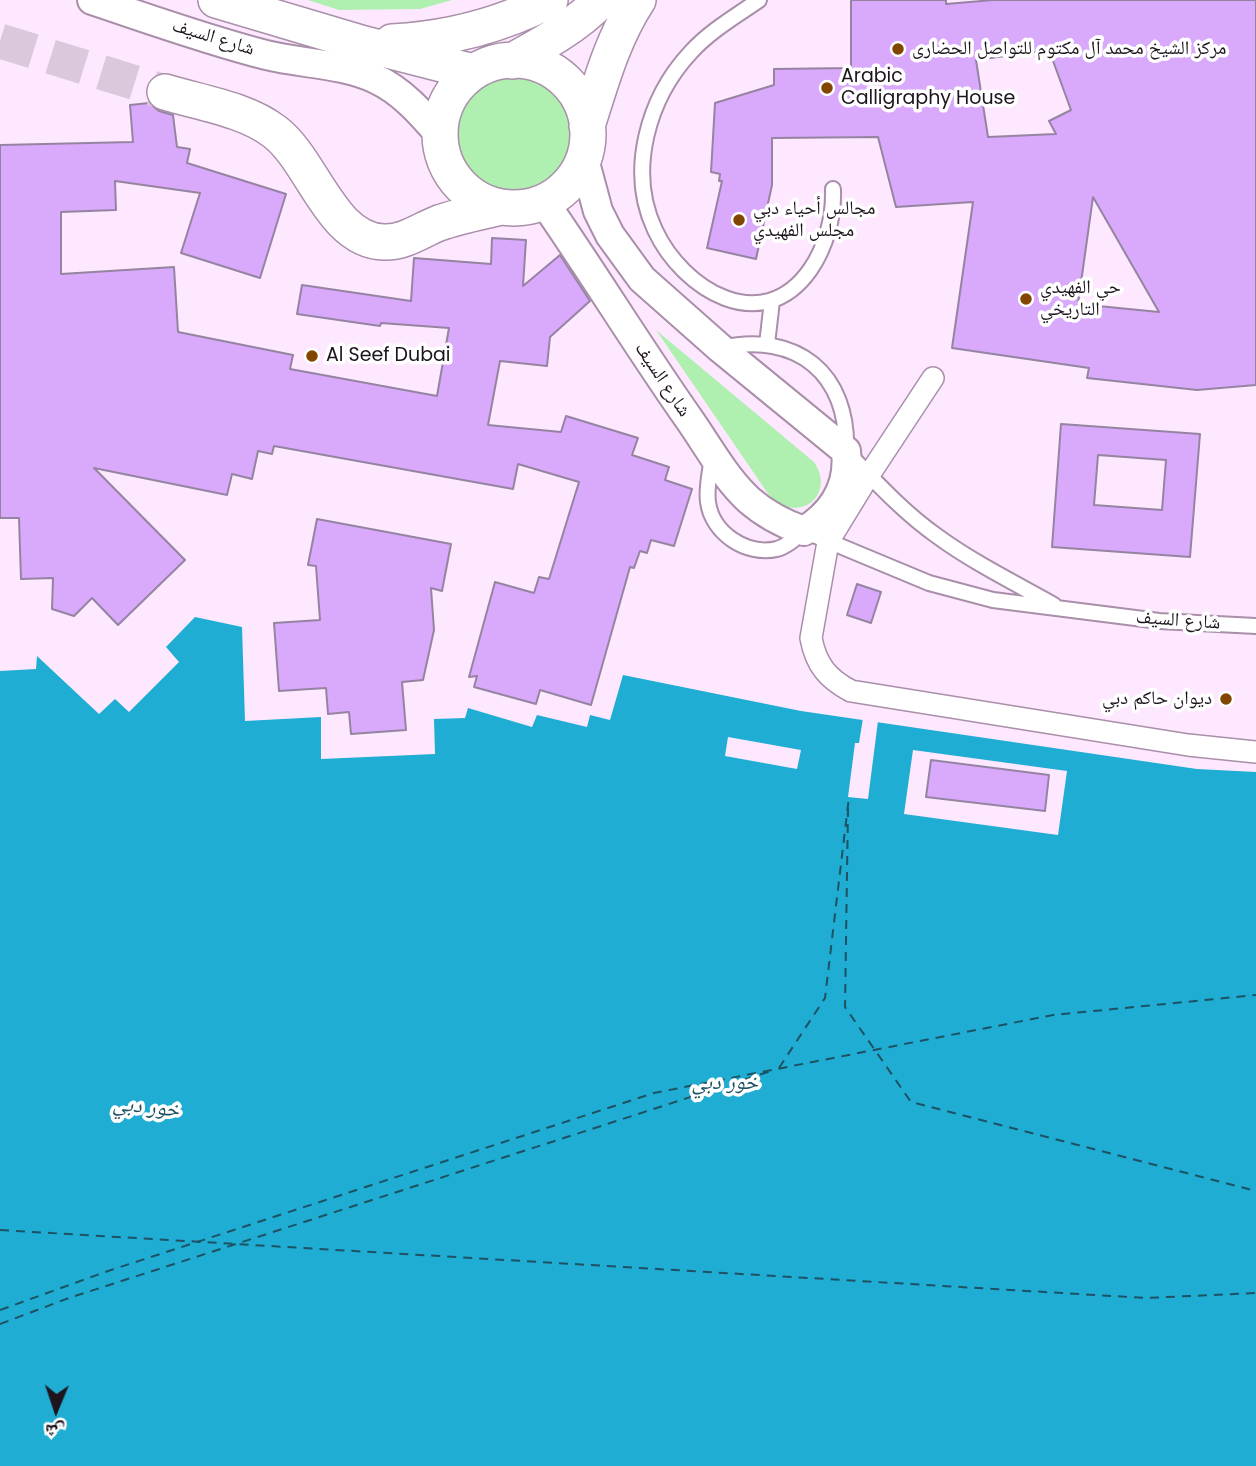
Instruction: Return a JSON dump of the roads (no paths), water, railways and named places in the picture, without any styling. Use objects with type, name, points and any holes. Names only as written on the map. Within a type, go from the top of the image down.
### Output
[{"type":"street","name":"شارع السيف","points":[[92,0],[266,55],[346,69],[374,78],[394,88],[411,103],[442,146]]},
{"type":"street","name":"شارع السيف","points":[[216,0],[364,44],[473,72]]},
{"type":"street","points":[[364,44],[424,40],[476,30],[519,16],[550,0]]},
{"type":"street","points":[[512,61],[550,40],[601,0]]},
{"type":"street","points":[[165,92],[243,115],[274,131],[299,156],[346,227],[363,238],[383,243],[404,240],[422,230],[461,216],[501,208],[526,207],[544,202],[562,191],[575,176],[611,53],[638,0]]},
{"type":"street","points":[[422,230],[440,196],[444,173],[443,111],[450,96],[473,72],[491,64],[512,61],[540,66],[565,81],[577,97],[586,142]]},
{"type":"street","name":"شارع السيف","points":[[586,142],[598,211],[625,259],[642,279],[720,348],[846,451]]},
{"type":"street","points":[[442,146],[455,179],[485,203],[501,208]]},
{"type":"street","name":"شارع السيف","points":[[544,202],[607,293],[642,352],[737,488],[748,500],[772,517],[816,537]]},
{"type":"street","points":[[816,537],[869,475],[933,378]]},
{"type":"street","points":[[846,451],[848,468],[838,498],[818,523],[816,537],[811,638],[821,669],[834,683],[851,691],[1188,744],[1256,752]]},
{"type":"lane","points":[[759,0],[692,50],[660,94],[644,146],[642,173],[645,201],[654,228],[668,254],[688,275],[726,299],[741,303],[772,301],[795,287],[812,267],[831,218],[833,189]]},
{"type":"lane","points":[[767,344],[772,301]]},
{"type":"lane","points":[[720,348],[743,343],[767,344],[790,350],[812,363],[829,381],[841,403],[847,427],[846,451]]},
{"type":"lane","name":"شارع السيف","points":[[846,451],[913,517],[945,542],[1059,608]]},
{"type":"lane","points":[[713,453],[708,503],[714,521],[726,536],[743,546],[761,550],[816,537]]},
{"type":"lane","name":"شارع السيف","points":[[816,537],[929,583],[993,600],[1160,621],[1256,626]]},
{"type":"water","name":"خور دبي","points":[[195,617],[242,627],[245,721],[321,717],[321,759],[435,754],[434,719],[465,718],[468,708],[532,727],[537,715],[587,727],[590,715],[610,720],[623,675],[801,711],[1197,769],[1256,772],[1256,1466],[0,1466],[0,671],[36,669],[37,656],[99,714],[115,699],[129,712],[179,662],[166,647]]},
{"type":"tunnel","points":[[0,41],[165,92]]},
{"type":"place","name":"مركز الشيخ محمد آل مكتوم للتواصل الحضارى","points":[[898,49]]},
{"type":"place","name":"Arabic Calligraphy House","points":[[827,88]]},
{"type":"place","name":"مجالس أحياء دبي مجلس الفهيدي","points":[[739,220]]},
{"type":"place","name":"حي الفهيدي التاريخي","points":[[1026,299]]},
{"type":"place","name":"Al Seef Dubai","points":[[312,356]]},
{"type":"place","name":"ديوان حاكم دبي","points":[[1226,699]]}]
